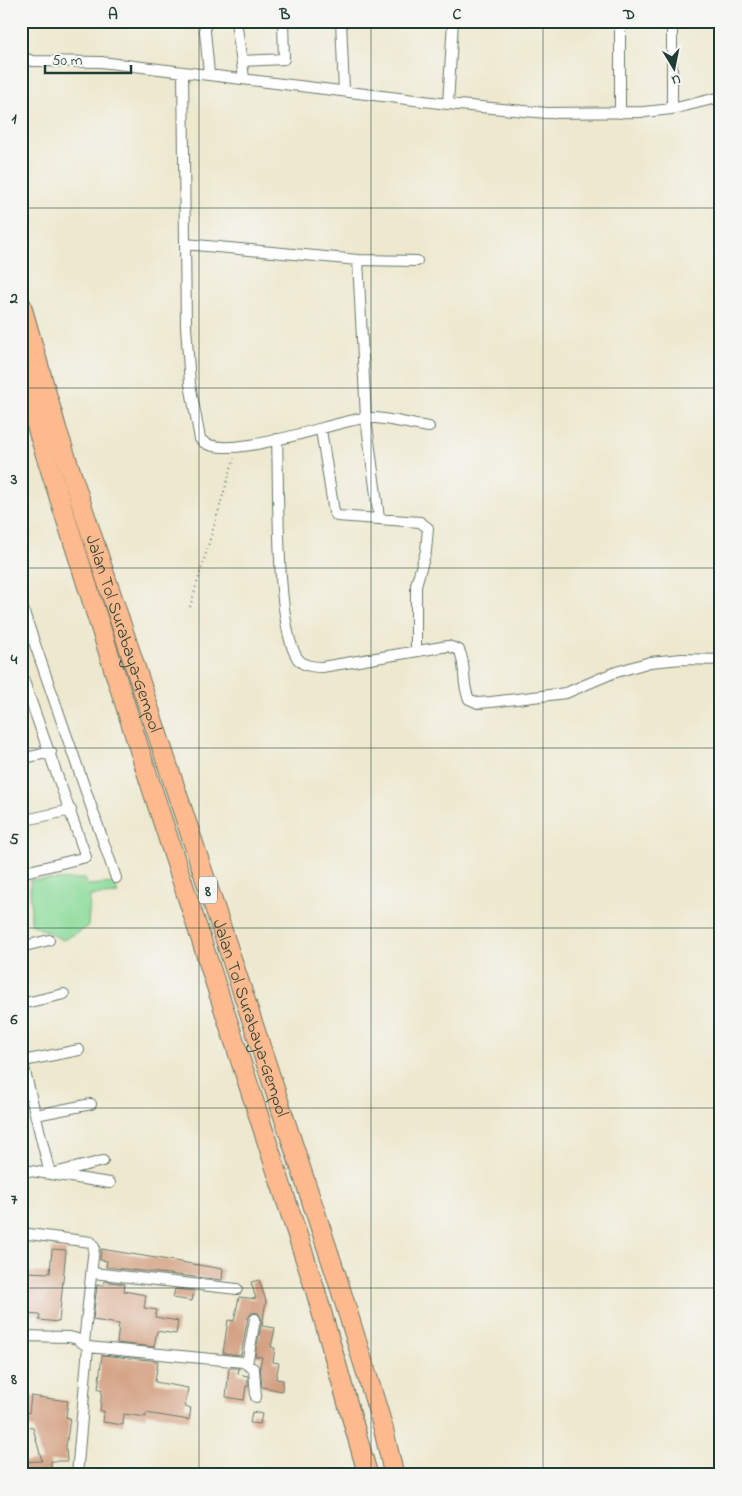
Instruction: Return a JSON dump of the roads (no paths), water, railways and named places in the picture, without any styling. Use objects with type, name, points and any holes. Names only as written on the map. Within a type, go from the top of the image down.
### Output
[{"type":"highway","name":"Jalan Tol Surabaya–Gempol","points":[[21,304],[57,430],[338,1281],[383,1427],[394,1475]]},
{"type":"highway","name":"Jalan Tol Surabaya–Gempol","points":[[21,371],[119,687],[315,1289],[368,1475]]},
{"type":"street","points":[[204,21],[209,74]]},
{"type":"street","points":[[236,21],[244,78]]},
{"type":"street","points":[[242,61],[284,59],[283,21]]},
{"type":"street","points":[[342,21],[344,91]]},
{"type":"street","points":[[448,104],[454,21]]},
{"type":"street","points":[[620,21],[620,113]]},
{"type":"street","points":[[672,21],[672,109]]},
{"type":"street","points":[[21,57],[32,61],[101,62],[448,104],[547,113],[620,113],[672,109],[721,97]]},
{"type":"street","points":[[183,72],[188,355],[197,431],[203,444],[211,447],[237,446],[321,430],[366,418],[429,427]]},
{"type":"street","points":[[185,244],[358,260],[417,261]]},
{"type":"street","points":[[358,260],[366,418],[379,518]]},
{"type":"street","points":[[321,430],[335,514],[340,518],[379,518],[420,522],[428,528],[426,551],[416,585],[416,650]]},
{"type":"street","points":[[278,439],[282,591],[286,622],[298,660],[312,666],[322,667],[448,646],[459,650],[462,656],[465,692],[471,701],[478,702],[566,692],[580,688],[613,673],[650,662],[682,659],[721,660]]},
{"type":"street","points":[[21,604],[116,878]]},
{"type":"street","points":[[21,673],[25,691],[51,752],[86,857],[21,873]]},
{"type":"street","points":[[21,759],[51,752]]},
{"type":"street","points":[[21,821],[70,810]]},
{"type":"street","points":[[21,947],[49,940]]},
{"type":"street","points":[[21,1004],[64,994]]},
{"type":"street","points":[[50,1174],[22,1058],[79,1050]]},
{"type":"street","points":[[36,1116],[91,1104]]},
{"type":"street","points":[[50,1174],[103,1161]]},
{"type":"street","points":[[24,1170],[110,1183]]},
{"type":"street","points":[[21,1233],[91,1242],[94,1247],[77,1475]]},
{"type":"street","points":[[93,1273],[237,1290]]},
{"type":"street","points":[[247,1364],[255,1319]]},
{"type":"street","points":[[21,1336],[70,1337],[86,1345],[243,1362],[254,1370],[256,1397]]}]
